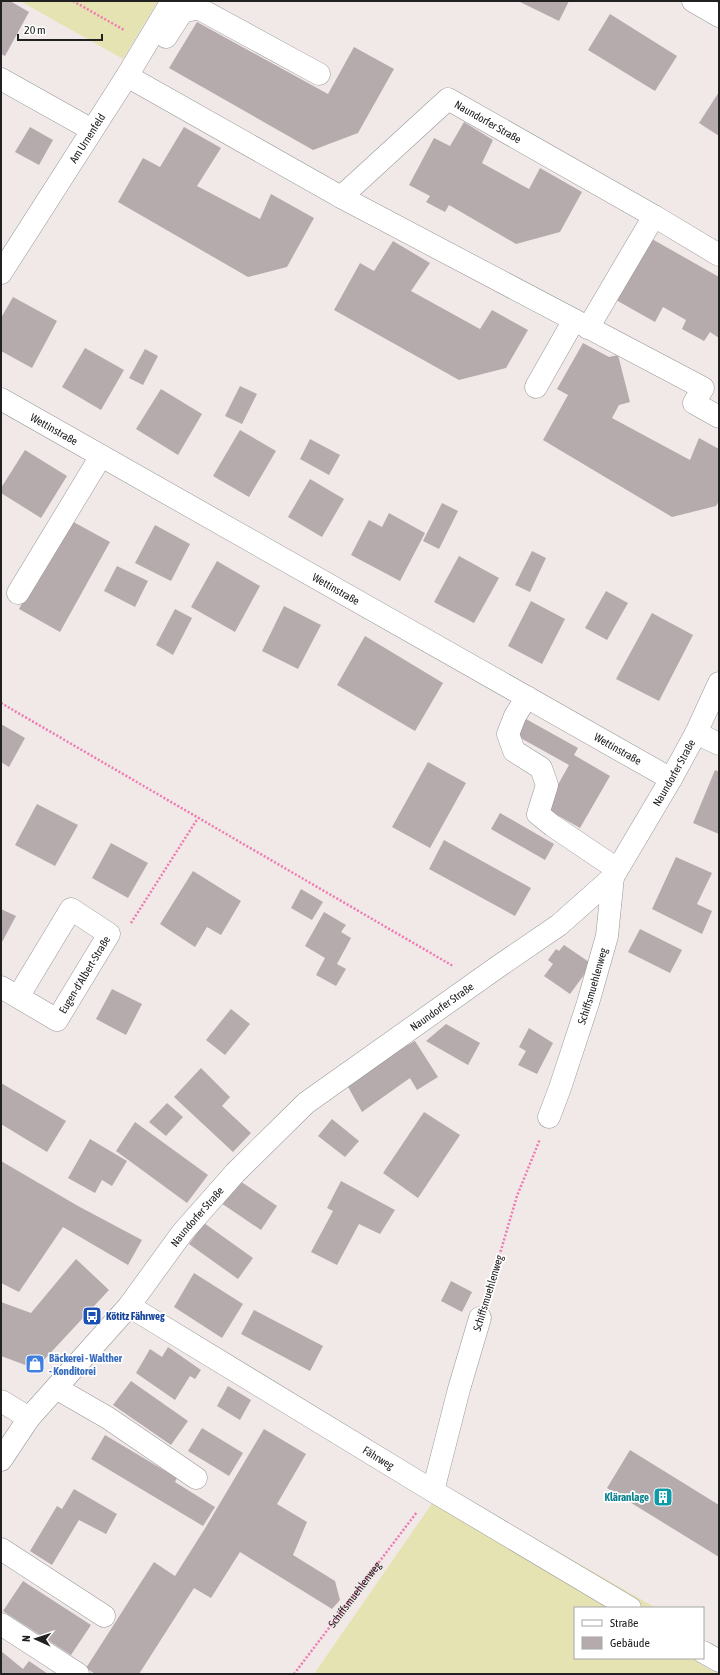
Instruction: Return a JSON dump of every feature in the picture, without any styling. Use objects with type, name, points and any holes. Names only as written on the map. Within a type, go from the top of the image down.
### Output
[{"type":"street","name":"Am Urnenfeld","points":[[1,274],[92,130],[132,79],[172,1]]},
{"type":"street","points":[[693,1],[719,16]]},
{"type":"street","points":[[319,74],[198,8],[182,12],[132,79],[341,197],[702,388],[694,403],[719,417]]},
{"type":"street","points":[[1,79],[92,130]]},
{"type":"street","name":"Naundorfer Straße","points":[[341,197],[448,99],[654,216],[719,255]]},
{"type":"street","points":[[536,387],[581,324],[654,216]]},
{"type":"street","name":"Wettinstraße","points":[[1,398],[671,779]]},
{"type":"street","points":[[18,593],[101,456]]},
{"type":"street","name":"Naundorfer Straße","points":[[1,1460],[29,1418],[129,1306],[182,1233],[235,1173],[306,1103],[559,925],[615,873],[671,779],[696,733],[719,683]]},
{"type":"street","points":[[527,697],[515,716],[508,734],[514,751],[541,768],[547,785],[538,814],[615,873]]},
{"type":"street","points":[[696,733],[719,744]]},
{"type":"street","name":"Schiffsmuehlenweg","points":[[549,1117],[588,1003],[607,936],[615,873]]},
{"type":"street","name":"Eugen-d'Albert-Straße","points":[[71,909],[109,934],[57,1020],[9,992],[71,909]]},
{"type":"street","name":"Fährweg","points":[[129,1306],[628,1607]]},
{"type":"street","name":"Schiffsmuehlenweg","points":[[434,1491],[459,1389],[480,1318]]},
{"type":"street","points":[[56,1388],[108,1418],[196,1478]]},
{"type":"street","points":[[1,1401],[29,1418]]},
{"type":"street","points":[[1,1549],[104,1616]]},
{"type":"street","points":[[1,1624],[78,1674]]},
{"type":"street","points":[[704,1653],[719,1661]]},
{"type":"path","points":[[73,1],[128,32]]},
{"type":"path","points":[[1,703],[477,982]]},
{"type":"path","points":[[109,934],[131,924],[198,818]]},
{"type":"path","name":"Schiffsmuehlenweg","points":[[480,1318],[517,1196],[549,1117]]},
{"type":"path","name":"Schiffsmuehlenweg","points":[[294,1674],[434,1491]]},
{"type":"shaded area","points":[[20,1],[158,1],[123,59]]},
{"type":"shaded area","points":[[444,1486],[654,1607],[574,1607],[574,1659],[701,1659],[698,1663],[717,1674],[314,1674]]},
{"type":"building","points":[[1,1],[10,1],[29,12],[5,56],[1,54]]},
{"type":"building","points":[[518,1],[569,1],[559,21]]},
{"type":"building","points":[[610,14],[677,56],[655,91],[588,50]]},
{"type":"building","points":[[197,22],[328,94],[354,47],[394,69],[358,133],[313,150],[169,68]]},
{"type":"building","points":[[719,92],[719,136],[699,123]]},
{"type":"building","points":[[464,122],[493,140],[482,163],[529,189],[540,168],[582,192],[560,232],[516,244],[449,205],[445,212],[426,202],[430,196],[409,185],[434,138],[450,146]]},
{"type":"building","points":[[30,127],[53,140],[39,165],[15,152]]},
{"type":"building","points":[[184,127],[221,148],[197,186],[260,219],[271,194],[314,218],[287,267],[248,277],[118,202],[143,158],[160,167]]},
{"type":"building","points":[[652,239],[719,277],[719,338],[710,332],[704,341],[682,329],[686,320],[663,307],[655,322],[616,300]]},
{"type":"building","points":[[393,241],[430,263],[411,291],[480,329],[492,310],[528,330],[506,368],[459,380],[334,310],[360,263],[374,271]]},
{"type":"building","points":[[13,297],[57,321],[32,368],[1,351],[1,318]]},
{"type":"building","points":[[583,343],[609,357],[618,355],[630,402],[619,405],[612,418],[690,460],[699,438],[719,449],[719,501],[716,506],[672,517],[543,440],[568,395],[557,389]]},
{"type":"building","points":[[85,348],[124,370],[101,410],[62,387]]},
{"type":"building","points":[[145,349],[158,356],[143,385],[129,378]]},
{"type":"building","points":[[240,386],[257,394],[242,424],[225,416]]},
{"type":"building","points":[[161,389],[202,414],[178,455],[136,429]]},
{"type":"building","points":[[240,430],[276,451],[249,497],[213,476]]},
{"type":"building","points":[[310,439],[340,455],[329,475],[300,459]]},
{"type":"building","points":[[25,450],[67,476],[41,518],[1,493],[1,488]]},
{"type":"building","points":[[310,479],[344,499],[322,537],[288,517]]},
{"type":"building","points":[[442,503],[458,511],[439,549],[423,541]]},
{"type":"building","points":[[389,513],[425,533],[400,581],[351,555],[369,520],[382,527]]},
{"type":"building","points":[[68,519],[110,542],[60,632],[19,609]]},
{"type":"building","points":[[155,525],[190,544],[171,581],[135,563]]},
{"type":"building","points":[[532,551],[546,558],[530,592],[515,585]]},
{"type":"building","points":[[459,556],[499,578],[474,623],[434,602]]},
{"type":"building","points":[[217,561],[260,586],[235,632],[191,607]]},
{"type":"building","points":[[117,566],[148,581],[135,607],[104,591]]},
{"type":"building","points":[[606,591],[628,603],[607,640],[585,628]]},
{"type":"building","points":[[531,601],[565,619],[542,664],[508,646]]},
{"type":"building","points":[[284,606],[321,625],[298,669],[262,651]]},
{"type":"building","points":[[175,609],[192,618],[173,655],[156,645]]},
{"type":"building","points":[[652,613],[693,635],[659,701],[616,679]]},
{"type":"building","points":[[365,636],[443,683],[415,731],[337,685]]},
{"type":"building","points":[[526,719],[578,748],[574,755],[610,776],[580,828],[545,808],[569,765],[517,736]]},
{"type":"building","points":[[1,724],[25,738],[9,767],[1,762]]},
{"type":"building","points":[[428,762],[466,783],[430,848],[392,827]]},
{"type":"building","points":[[715,770],[719,772],[719,834],[693,823]]},
{"type":"building","points":[[37,804],[78,825],[55,866],[15,845]]},
{"type":"building","points":[[500,813],[554,844],[545,860],[491,829]]},
{"type":"building","points":[[444,840],[531,888],[515,916],[429,869]]},
{"type":"building","points":[[111,843],[148,863],[128,898],[92,878]]},
{"type":"building","points":[[676,857],[712,873],[697,904],[712,911],[702,934],[652,909]]},
{"type":"building","points":[[193,871],[241,901],[221,935],[207,927],[195,947],[160,924]]},
{"type":"building","points":[[301,889],[323,902],[312,920],[291,908]]},
{"type":"building","points":[[1,909],[16,916],[1,944]]},
{"type":"building","points":[[324,912],[346,925],[341,932],[351,938],[337,964],[346,969],[336,986],[316,975],[325,958],[305,946]]},
{"type":"building","points":[[640,929],[682,950],[670,973],[628,952]]},
{"type":"building","points":[[564,945],[592,964],[570,994],[544,976],[553,964],[548,960],[556,949],[559,951]]},
{"type":"building","points":[[112,989],[142,1004],[126,1035],[96,1019]]},
{"type":"building","points":[[231,1009],[250,1024],[225,1055],[206,1040]]},
{"type":"building","points":[[446,1024],[480,1043],[468,1065],[426,1041]]},
{"type":"building","points":[[529,1028],[553,1043],[537,1074],[518,1065],[526,1051],[519,1047]]},
{"type":"building","points":[[415,1041],[438,1077],[417,1090],[410,1078],[362,1112],[347,1085],[395,1052]]},
{"type":"building","points":[[201,1068],[230,1097],[222,1106],[251,1133],[233,1152],[174,1097]]},
{"type":"building","points":[[1,1083],[66,1121],[47,1152],[1,1124]]},
{"type":"building","points":[[167,1103],[183,1117],[166,1136],[149,1122]]},
{"type":"building","points":[[424,1112],[460,1135],[418,1198],[383,1173]]},
{"type":"building","points":[[332,1119],[359,1141],[345,1157],[318,1136]]},
{"type":"building","points":[[135,1122],[208,1175],[187,1203],[116,1151]]},
{"type":"building","points":[[90,1139],[127,1161],[112,1186],[102,1180],[95,1193],[68,1178]]},
{"type":"building","points":[[1,1161],[78,1206],[142,1240],[128,1265],[63,1227],[19,1292],[1,1283]]},
{"type":"building","points":[[237,1179],[277,1206],[261,1230],[221,1203]]},
{"type":"building","points":[[341,1181],[395,1210],[380,1234],[359,1224],[337,1265],[311,1252],[333,1211],[327,1208]]},
{"type":"building","points":[[204,1223],[253,1258],[238,1279],[189,1244]]},
{"type":"building","points":[[76,1259],[109,1290],[42,1362],[28,1366],[1,1356],[1,1302],[31,1313]]},
{"type":"building","points":[[194,1273],[243,1304],[222,1338],[174,1307]]},
{"type":"building","points":[[451,1281],[472,1292],[462,1312],[441,1301]]},
{"type":"building","points":[[254,1310],[323,1346],[310,1371],[241,1334]]},
{"type":"building","points":[[168,1347],[201,1370],[195,1379],[190,1376],[175,1400],[136,1373],[150,1349],[162,1357]]},
{"type":"building","points":[[131,1381],[188,1421],[171,1445],[113,1405]]},
{"type":"building","points":[[228,1386],[251,1400],[240,1420],[217,1406]]},
{"type":"building","points":[[202,1428],[243,1453],[229,1476],[188,1451]]},
{"type":"building","points":[[264,1429],[306,1454],[277,1504],[307,1522],[293,1555],[335,1581],[340,1600],[332,1609],[240,1552],[211,1598],[194,1588],[139,1674],[95,1674],[86,1668],[154,1562],[175,1576]]},
{"type":"building","points":[[105,1435],[177,1478],[175,1482],[215,1507],[203,1526],[91,1459]]},
{"type":"building","name":"Kläranlage","points":[[630,1450],[719,1505],[719,1557],[607,1488]]},
{"type":"building","points":[[74,1489],[117,1514],[106,1534],[79,1520],[52,1565],[30,1551],[57,1506],[62,1509]]},
{"type":"building","points":[[23,1581],[91,1625],[71,1655],[3,1611]]},
{"type":"building","points":[[1,1651],[23,1669],[29,1661],[48,1674],[1,1674]]},
{"type":"place","name":"Kötitz Fährweg","points":[[92,1316]]},
{"type":"place","name":"Bäckerei - Walther - Konditorei","points":[[35,1364]]},
{"type":"place","name":"Kläranlage","points":[[663,1497]]}]
